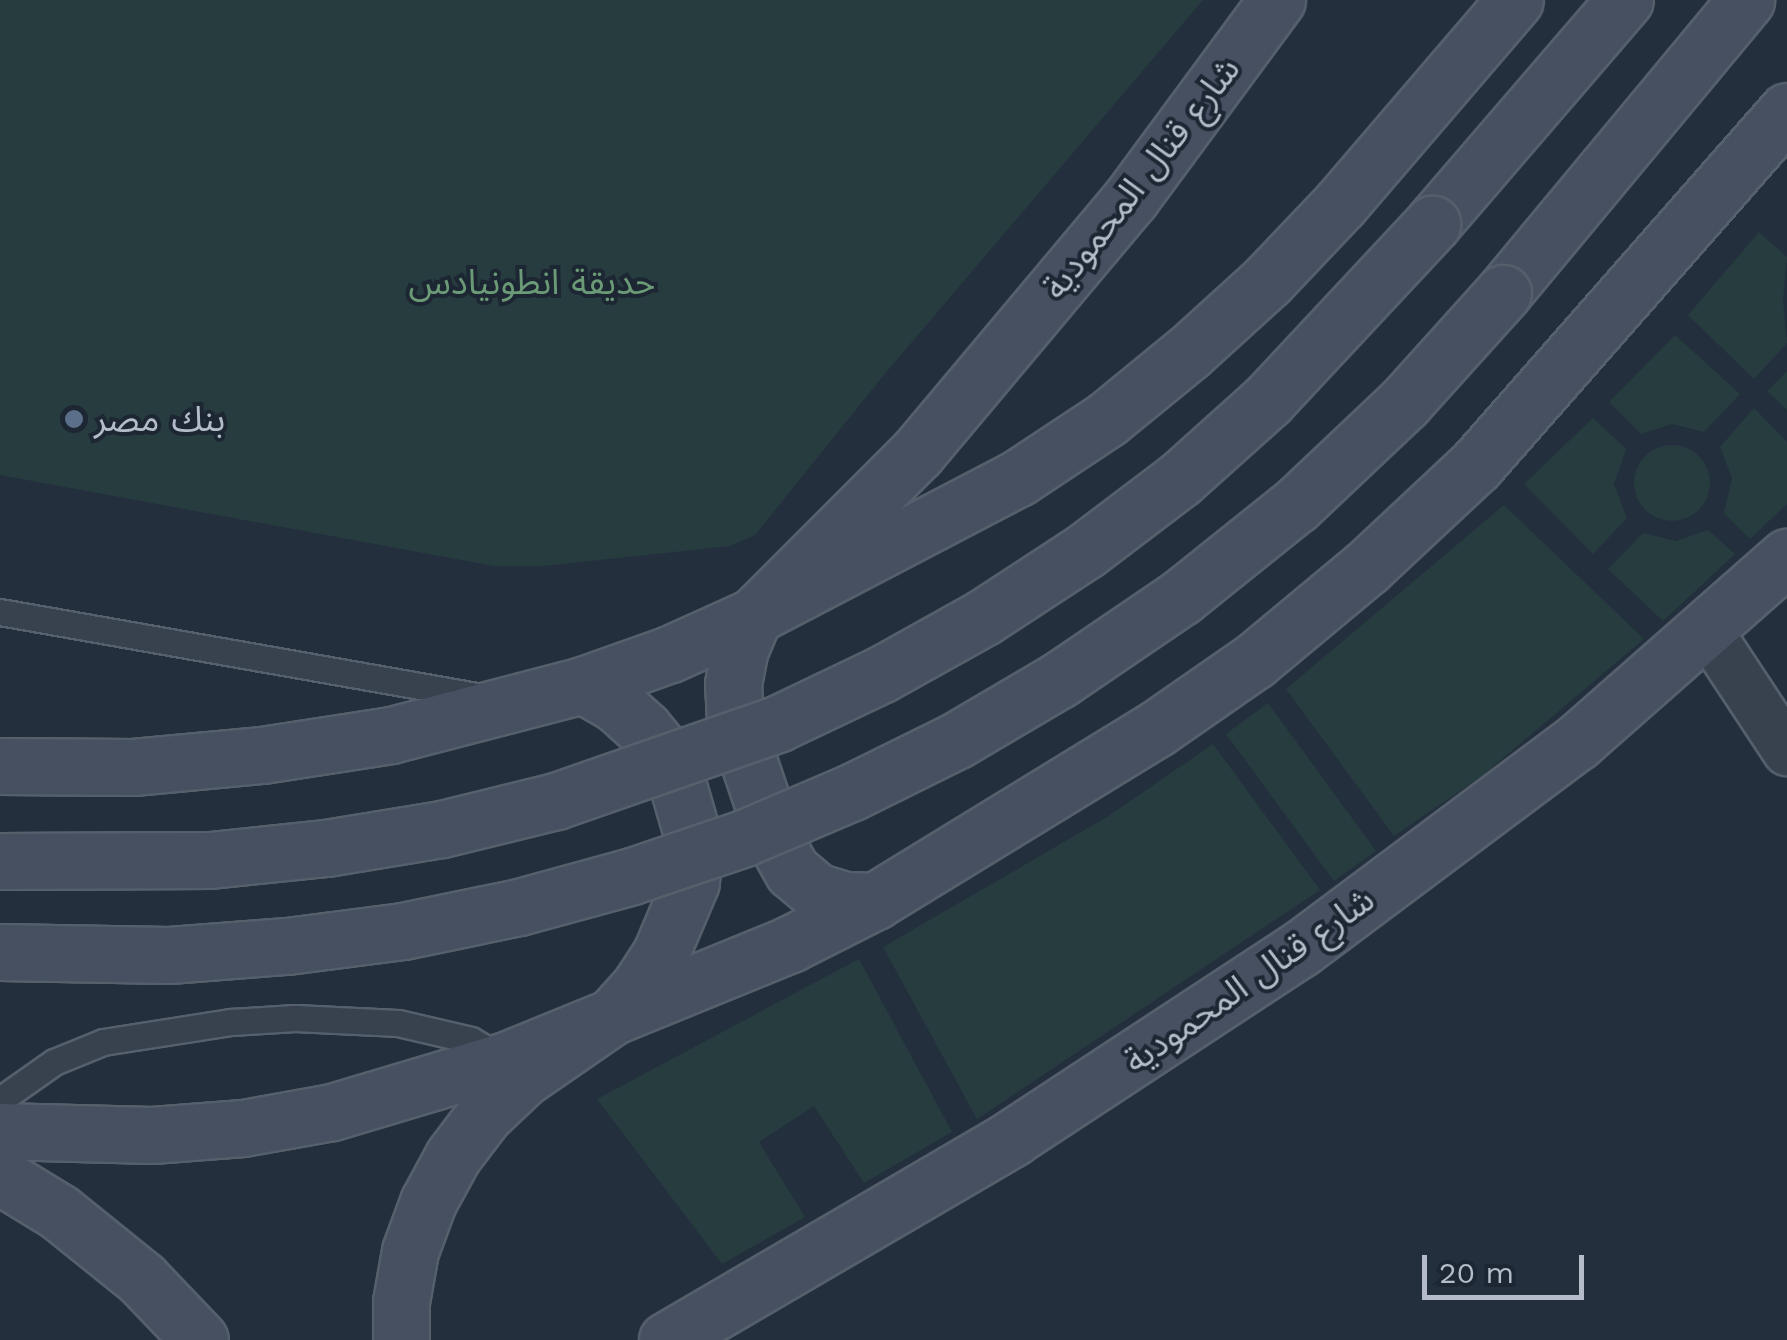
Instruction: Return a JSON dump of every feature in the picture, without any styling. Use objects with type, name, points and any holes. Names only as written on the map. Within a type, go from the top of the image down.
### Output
[{"type":"main road","name":"شارع قنال المحمودية","points":[[754,616],[917,453],[1131,198],[1277,0]]},
{"type":"main road","points":[[0,766],[133,766],[262,755],[390,735],[583,685],[670,654],[754,616],[1018,478],[1106,419],[1190,352],[1268,280],[1341,202],[1515,0]]},
{"type":"main road","points":[[0,861],[210,860],[326,848],[442,829],[574,796],[776,724],[882,674],[984,617],[1100,540],[1180,479],[1268,400],[1432,224],[1625,0]]},
{"type":"main road","points":[[0,952],[168,954],[286,946],[403,930],[519,907],[632,876],[744,838],[852,792],[957,740],[1059,680],[1181,597],[1324,479],[1404,402],[1503,292],[1746,0]]},
{"type":"main road","points":[[0,1131],[152,1135],[243,1128],[350,1108],[506,1060],[790,944],[875,901],[1156,730],[1254,661],[1368,566],[1488,451],[1787,110]]},
{"type":"main road","name":"شارع قنال المحمودية","points":[[667,1340],[1012,1138],[1206,1014],[1440,848],[1576,742],[1708,632],[1787,557]]},
{"type":"main road","points":[[754,616],[740,649],[733,684],[735,721],[775,840],[792,871],[816,891],[845,900],[875,901]]},
{"type":"main road","points":[[401,1340],[401,1302],[410,1251],[428,1202],[453,1156],[484,1115],[522,1079],[612,1016],[639,987],[676,922],[691,882],[694,841],[671,762],[644,729],[616,704],[583,685]]},
{"type":"main road","points":[[0,1176],[59,1212],[142,1279],[200,1340]]},
{"type":"street","points":[[1708,632],[1787,752]]},
{"type":"lane","points":[[0,612],[517,703]]},
{"type":"lane","points":[[0,1100],[54,1062],[103,1042],[231,1022],[295,1018],[398,1022],[471,1040],[506,1060]]},
{"type":"green space","name":"حديقة انطونيادس","points":[[0,0],[1203,0],[883,376],[755,535],[730,546],[544,566],[494,566],[0,475]]},
{"type":"green space","points":[[1759,232],[1787,257],[1783,300],[1787,343],[1754,379],[1688,315]]},
{"type":"green space","points":[[1675,335],[1740,394],[1704,432],[1672,424],[1641,434],[1609,402]]},
{"type":"green space","points":[[1787,371],[1787,410],[1767,391]]},
{"type":"green space","points":[[1754,408],[1787,442],[1787,504],[1750,539],[1724,513],[1732,478],[1720,447]]},
{"type":"green space","points":[[1593,418],[1626,449],[1614,484],[1627,518],[1593,554],[1524,484]]},
{"type":"green space","points":[[1672,445],[1699,456],[1710,483],[1699,510],[1672,521],[1645,510],[1634,483],[1645,456]]},
{"type":"green space","points":[[1504,505],[1644,639],[1482,776],[1394,836],[1286,689]]},
{"type":"green space","points":[[1708,530],[1735,554],[1663,621],[1608,569],[1643,533],[1676,541]]},
{"type":"green space","points":[[1268,703],[1376,851],[1334,881],[1226,734]]},
{"type":"green space","points":[[1213,744],[1320,890],[977,1119],[883,947],[1107,817]]},
{"type":"green space","points":[[859,959],[952,1132],[864,1183],[814,1106],[759,1142],[805,1217],[722,1264],[597,1099]]},
{"type":"place","name":"بنك مصر","points":[[74,419]]}]
